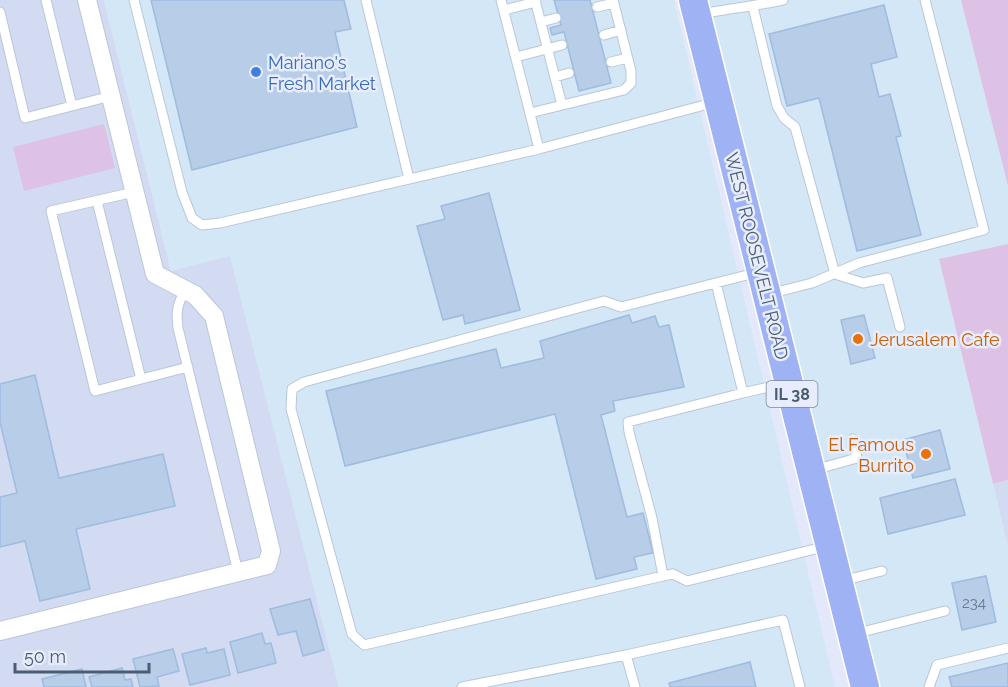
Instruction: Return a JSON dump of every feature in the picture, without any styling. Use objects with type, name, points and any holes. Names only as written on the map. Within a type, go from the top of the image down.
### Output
[{"type":"main road","name":"WEST ROOSEVELT ROAD","points":[[695,7],[865,687]]},
{"type":"street","points":[[0,631],[267,565],[271,551],[214,316],[195,295],[155,274],[87,0]]},
{"type":"lane","points":[[46,0],[72,106]]},
{"type":"lane","points":[[134,0],[182,192],[192,218],[202,225],[220,223],[538,149],[719,101]]},
{"type":"lane","points":[[366,0],[409,179]]},
{"type":"lane","points":[[501,0],[538,149]]},
{"type":"lane","points":[[695,7],[753,7],[783,0]]},
{"type":"lane","points":[[830,546],[687,580],[672,574],[364,645],[352,634],[291,409],[292,389],[304,382],[604,301],[621,307],[716,283],[812,283],[859,263],[984,230],[925,0]]},
{"type":"lane","points":[[504,10],[536,1],[562,105]]},
{"type":"lane","points":[[530,113],[624,90],[631,83],[628,58],[614,2],[597,8]]},
{"type":"lane","points":[[753,7],[777,106],[784,118],[795,127],[835,274]]},
{"type":"lane","points":[[0,12],[25,118],[111,96]]},
{"type":"lane","points":[[541,22],[555,18]]},
{"type":"lane","points":[[604,35],[621,30]]},
{"type":"lane","points":[[516,57],[562,45]]},
{"type":"lane","points":[[611,62],[628,58]]},
{"type":"lane","points":[[555,76],[569,73]]},
{"type":"lane","points":[[134,192],[51,212],[95,391],[188,367]]},
{"type":"lane","points":[[97,201],[141,379]]},
{"type":"lane","points":[[835,274],[863,283],[887,278],[900,327]]},
{"type":"lane","points":[[716,283],[742,393]]},
{"type":"lane","points":[[186,290],[178,302],[176,314],[238,572]]},
{"type":"lane","points":[[663,576],[652,518],[628,422],[789,382]]},
{"type":"lane","points":[[811,471],[856,458],[853,440]]},
{"type":"lane","points":[[839,582],[882,572]]},
{"type":"lane","points":[[852,635],[945,611]]},
{"type":"lane","points":[[462,687],[626,655],[783,620],[800,687]]},
{"type":"lane","points":[[929,687],[937,665],[1008,648]]},
{"type":"lane","points":[[626,655],[634,687]]},
{"type":"shaded area","points":[[0,0],[104,0],[171,271],[230,255],[339,687],[0,687]]},
{"type":"shaded area","points":[[104,0],[674,0],[835,687],[339,687],[230,256],[171,271]]},
{"type":"shaded area","points":[[707,0],[961,0],[1008,186],[1008,244],[939,260],[1008,547],[1008,687],[874,687]]},
{"type":"shaded area","points":[[961,0],[1008,0],[1008,186]]},
{"type":"shaded area","points":[[104,124],[115,168],[24,191],[13,147]]},
{"type":"shaded area","points":[[1008,244],[1008,480],[993,484],[939,259]]},
{"type":"shaded area","points":[[1008,480],[1008,547],[993,484]]},
{"type":"building","name":"Mariano's Fresh Market","points":[[151,0],[344,0],[351,29],[335,32],[357,127],[192,170]]},
{"type":"building","points":[[554,0],[590,0],[611,83],[579,91],[564,32],[552,35],[550,28],[561,25]]},
{"type":"building","points":[[884,5],[897,57],[871,64],[879,97],[890,94],[901,136],[896,137],[921,235],[857,251],[819,98],[787,106],[769,34]]},
{"type":"building","points":[[489,193],[520,310],[465,324],[463,315],[443,320],[417,226],[445,219],[441,206]]},
{"type":"building","points":[[629,315],[632,323],[655,316],[659,327],[669,325],[684,387],[613,401],[615,411],[601,415],[627,517],[643,513],[653,553],[634,557],[637,569],[596,579],[555,414],[345,466],[326,391],[496,349],[501,368],[544,358],[540,341]]},
{"type":"building","name":"Jerusalem Cafe","points":[[864,315],[875,358],[851,364],[841,320]]},
{"type":"building","points":[[35,375],[59,478],[163,454],[175,506],[76,529],[90,589],[40,601],[25,541],[0,547],[0,497],[17,493],[0,422],[0,384]]},
{"type":"building","name":"El Famous Burrito","points":[[940,430],[950,469],[913,478],[903,440]]},
{"type":"building","points":[[955,479],[965,515],[888,534],[880,498]]},
{"type":"building","points":[[986,576],[996,622],[962,630],[952,583]]},
{"type":"building","points":[[310,599],[324,650],[303,656],[296,631],[278,635],[270,609]]},
{"type":"building","points":[[262,633],[265,644],[271,643],[276,663],[238,673],[230,642]]},
{"type":"building","points":[[206,648],[207,653],[224,649],[230,675],[190,685],[182,654]]},
{"type":"building","points":[[173,649],[179,671],[157,677],[159,686],[140,687],[133,659]]},
{"type":"building","points":[[750,662],[756,687],[670,687],[669,683]]},
{"type":"building","points":[[1008,663],[1008,687],[952,687],[949,677]]},
{"type":"building","points":[[122,668],[125,680],[131,679],[133,687],[92,687],[89,677]]},
{"type":"building","points":[[82,669],[86,687],[44,687],[42,679]]},
{"type":"place","name":"Mariano's Fresh Market","points":[[256,72]]},
{"type":"place","name":"Jerusalem Cafe","points":[[858,339]]},
{"type":"place","name":"El Famous Burrito","points":[[926,454]]}]
